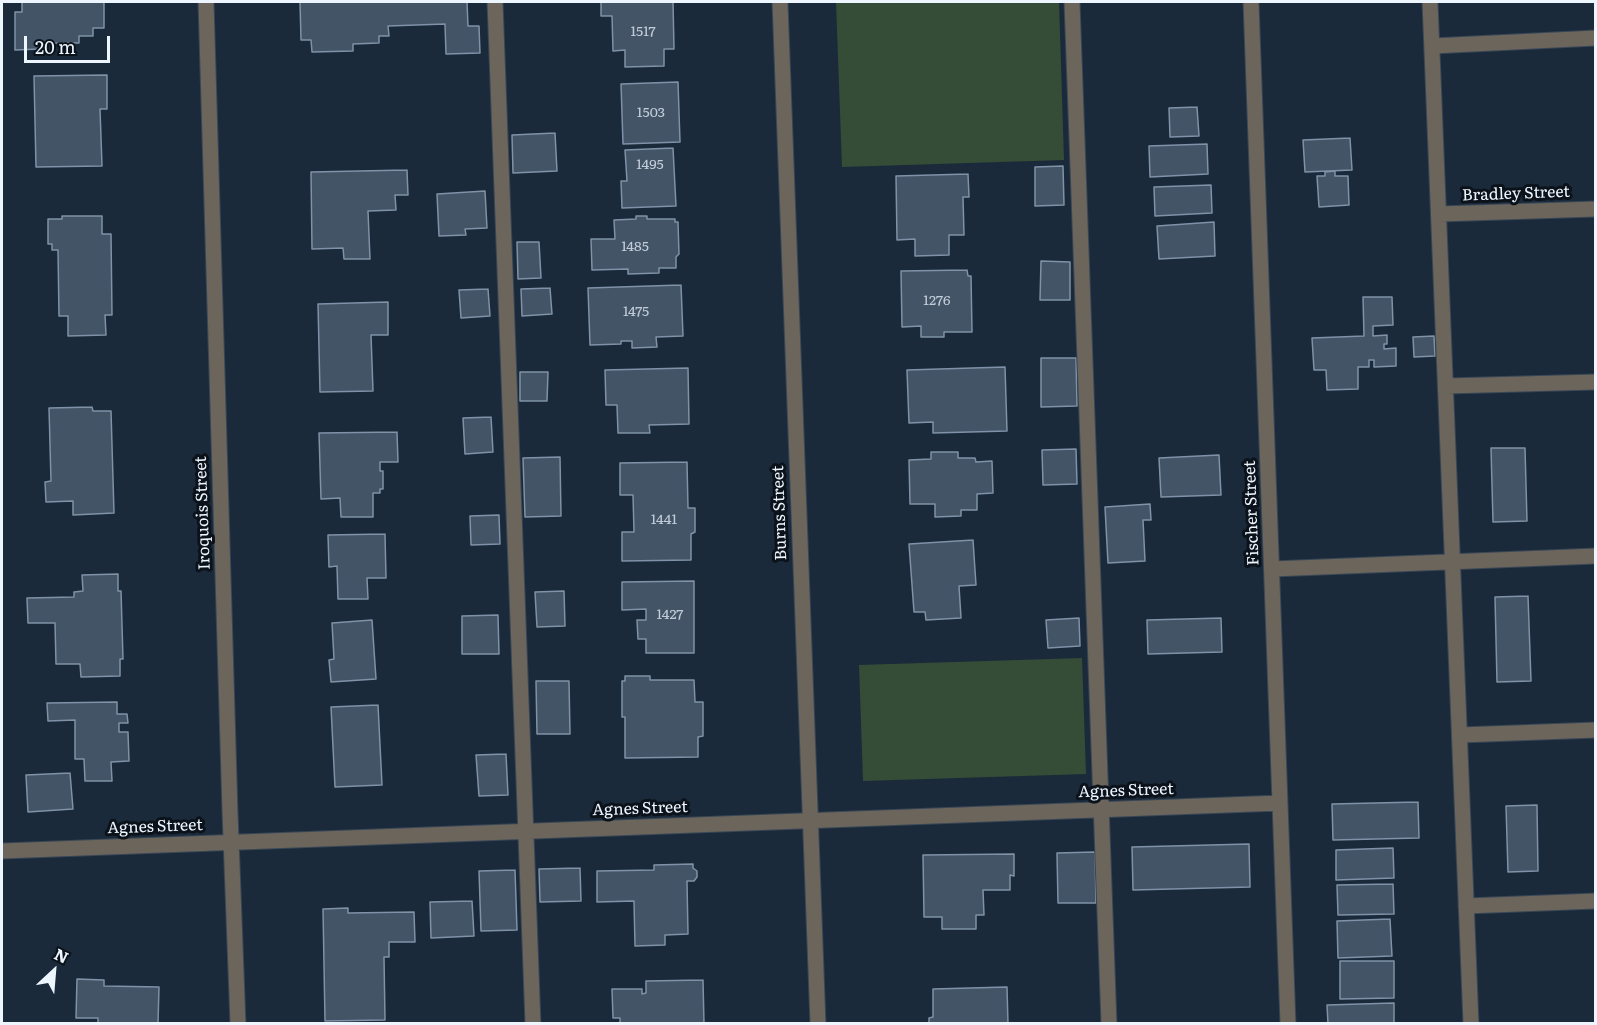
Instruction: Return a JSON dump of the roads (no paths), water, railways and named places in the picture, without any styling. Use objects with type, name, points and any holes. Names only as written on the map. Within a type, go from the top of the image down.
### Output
[{"type":"street","name":"Iroquois Street","points":[[206,2],[238,1023]]},
{"type":"street","points":[[495,2],[533,1023]]},
{"type":"street","name":"Burns Street","points":[[780,2],[818,1023]]},
{"type":"street","points":[[1072,2],[1109,1023]]},
{"type":"street","name":"Fischer Street","points":[[1251,2],[1288,1023]]},
{"type":"street","points":[[1430,2],[1472,1023]]},
{"type":"street","points":[[1432,46],[1596,38]]},
{"type":"street","name":"Bradley Street","points":[[1439,214],[1596,209]]},
{"type":"street","points":[[1446,386],[1596,382]]},
{"type":"street","points":[[1272,569],[1596,556]]},
{"type":"street","points":[[1460,735],[1596,730]]},
{"type":"street","name":"Agnes Street","points":[[2,851],[1280,803]]},
{"type":"street","points":[[1467,906],[1596,901]]}]
